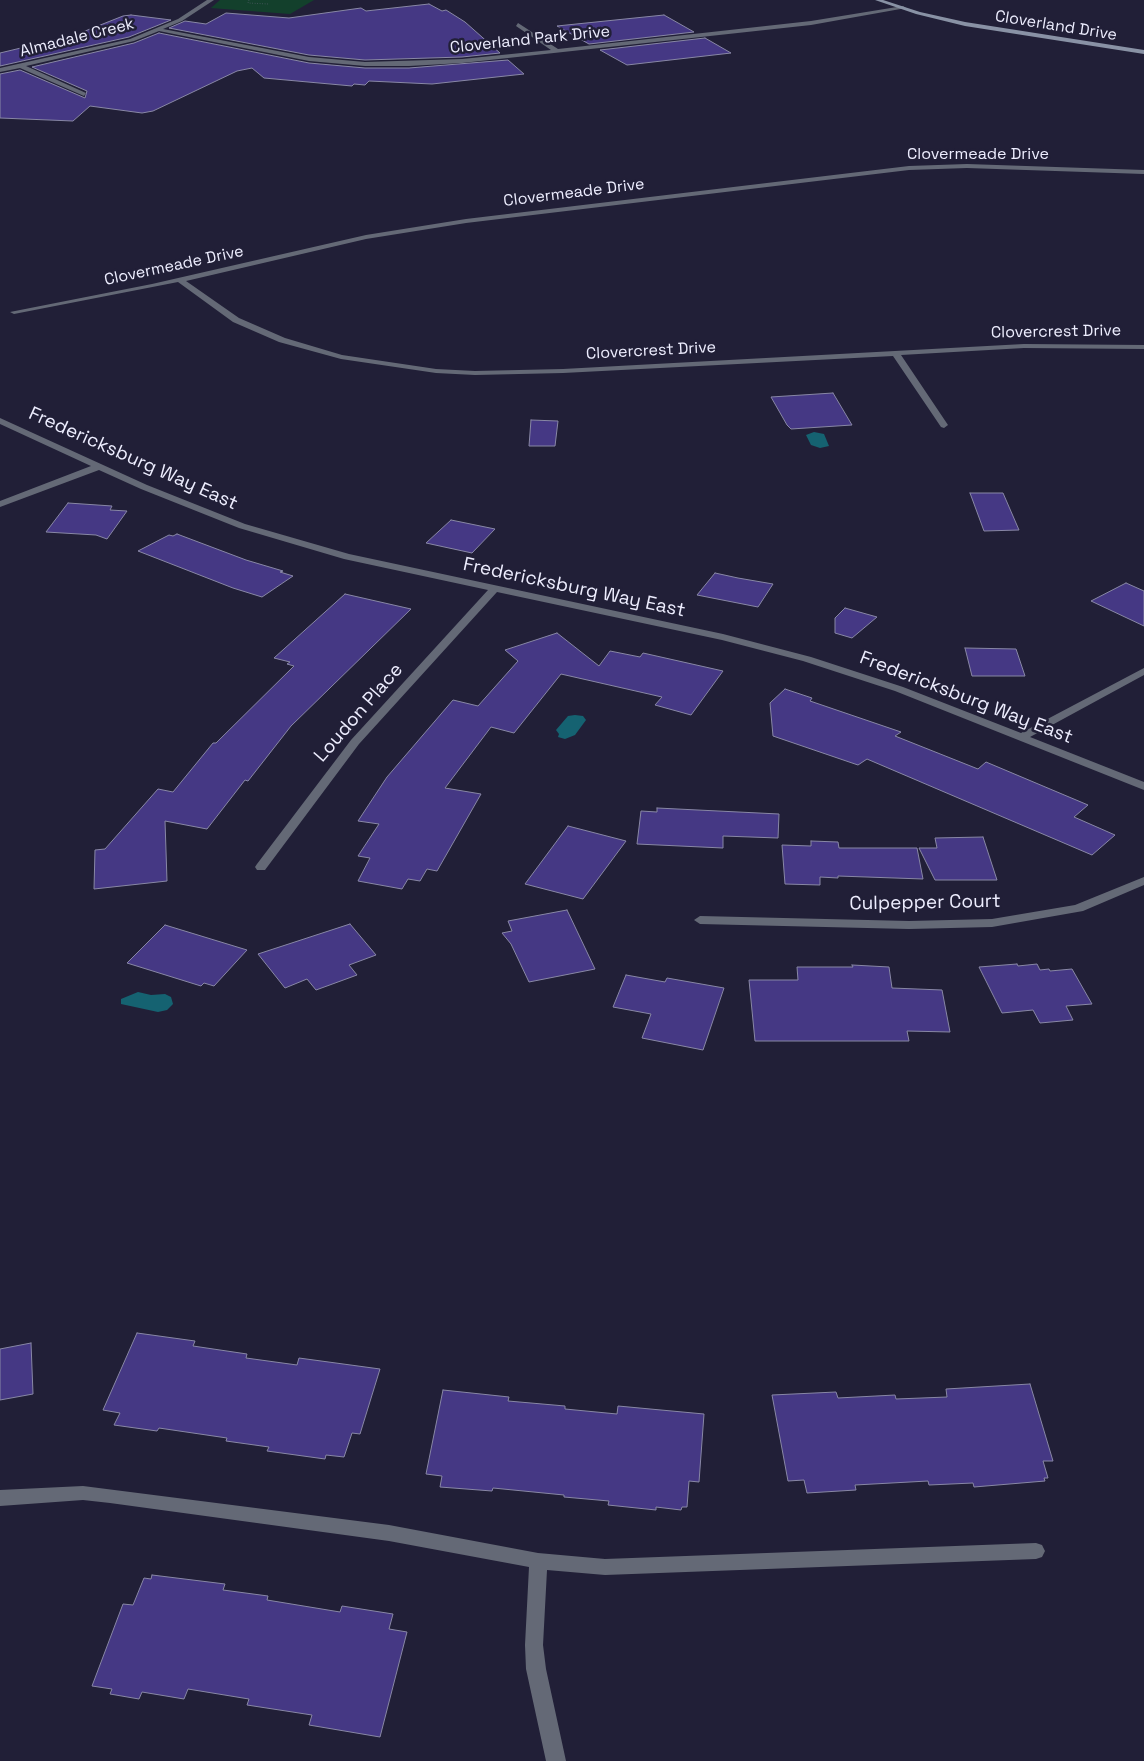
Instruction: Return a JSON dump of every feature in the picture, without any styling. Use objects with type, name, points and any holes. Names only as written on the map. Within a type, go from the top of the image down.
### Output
[{"type":"main road","name":"Cloverland Drive","points":[[878,0],[903,8],[997,30],[1144,52]]},
{"type":"street","name":"Almadale Creek","points":[[0,70],[110,46],[161,30],[190,15],[211,0]]},
{"type":"street","name":"Cloverland Park Drive","points":[[161,30],[275,53],[336,62],[426,64],[811,23],[903,8]]},
{"type":"street","points":[[518,25],[557,51]]},
{"type":"street","points":[[21,66],[84,94]]},
{"type":"street","name":"Clovermeade Drive","points":[[14,312],[180,280],[366,236],[422,227],[873,171],[967,166],[1144,172]]},
{"type":"street","name":"Clovercrest Drive","points":[[180,280],[236,320],[282,340],[355,360],[436,371],[475,373],[563,371],[1024,346],[1144,347]]},
{"type":"street","points":[[896,353],[944,425]]},
{"type":"street","name":"Fredericksburg Way East","points":[[0,421],[196,509],[297,543],[347,557],[493,590],[683,628],[760,646],[899,689],[1144,786]]},
{"type":"street","points":[[0,504],[100,466]]},
{"type":"street","name":"Loudon Place","points":[[261,867],[354,742],[493,590]]},
{"type":"street","points":[[1022,737],[1144,671]]},
{"type":"street","name":"Culpepper Court","points":[[700,920],[909,925],[992,923],[1078,908],[1144,881]]},
{"type":"street","points":[[0,1498],[83,1493],[155,1501],[389,1533],[538,1561],[605,1567],[1036,1551]]},
{"type":"street","points":[[538,1561],[534,1616],[536,1669],[556,1761]]},
{"type":"path","points":[[249,0],[248,3],[268,4]]},
{"type":"shaded area","points":[[220,0],[314,0],[290,14],[211,8]]},
{"type":"shaded area","points":[[814,432],[824,434],[829,446],[820,448],[811,445],[806,435]]},
{"type":"shaded area","points":[[568,716],[583,716],[586,720],[575,735],[565,739],[558,737],[559,734],[556,730]]},
{"type":"shaded area","points":[[138,992],[151,995],[165,994],[171,997],[173,1004],[167,1010],[158,1012],[121,1004],[121,999]]},
{"type":"building","points":[[429,4],[442,11],[446,10],[465,22],[500,53],[462,57],[365,60],[309,55],[169,28],[185,21],[206,24],[226,13],[289,18],[361,8],[366,11]]},
{"type":"building","points":[[131,15],[171,20],[129,37],[0,66],[0,53],[75,35],[123,16]]},
{"type":"building","points":[[664,15],[694,32],[589,44],[557,26]]},
{"type":"building","points":[[159,33],[309,63],[365,68],[409,68],[508,60],[524,74],[432,84],[369,81],[365,85],[354,84],[352,86],[264,78],[252,68],[237,71],[153,111],[142,113],[90,106],[73,121],[0,118],[0,74],[20,70],[85,98],[87,91],[32,67],[134,43]]},
{"type":"building","points":[[705,38],[731,53],[627,65],[600,50]]},
{"type":"building","points":[[833,393],[852,425],[791,429],[771,397]]},
{"type":"building","points":[[531,420],[558,421],[555,446],[529,446]]},
{"type":"building","points":[[970,493],[1003,493],[1019,530],[984,531]]},
{"type":"building","points":[[68,503],[112,506],[110,510],[127,511],[107,539],[96,535],[46,532]]},
{"type":"building","points":[[451,520],[495,529],[472,553],[426,543]]},
{"type":"building","points":[[177,534],[293,576],[262,597],[233,588],[138,551],[169,535]]},
{"type":"building","points":[[715,573],[773,584],[758,607],[697,595]]},
{"type":"building","points":[[1126,583],[1144,591],[1144,626],[1091,601]]},
{"type":"building","points":[[345,594],[411,609],[291,726],[248,781],[245,780],[207,829],[165,821],[167,881],[94,889],[95,850],[105,849],[158,789],[173,792],[213,743],[216,743],[294,666],[287,664],[290,662],[274,658]]},
{"type":"building","points":[[845,608],[877,617],[852,638],[835,633],[835,618]]},
{"type":"building","points":[[557,633],[599,666],[610,651],[640,657],[643,653],[723,671],[691,715],[655,705],[662,697],[561,674],[514,733],[491,727],[445,788],[481,794],[437,871],[427,869],[420,881],[408,879],[402,889],[358,881],[370,858],[358,856],[379,824],[358,821],[387,777],[453,700],[478,706],[518,661],[505,650]]},
{"type":"building","points":[[965,648],[1016,649],[1025,676],[972,676]]},
{"type":"building","points":[[785,689],[812,698],[810,701],[901,732],[895,736],[978,769],[986,762],[1088,805],[1074,817],[1115,835],[1092,855],[867,759],[858,765],[773,736],[770,703]]},
{"type":"building","points":[[657,808],[779,814],[778,838],[723,836],[723,848],[637,844],[641,811],[657,812]]},
{"type":"building","points":[[568,826],[626,841],[583,899],[525,884]]},
{"type":"building","points":[[983,837],[997,880],[935,880],[919,848],[937,848],[935,838]]},
{"type":"building","points":[[811,841],[838,842],[839,848],[917,848],[923,879],[838,876],[838,878],[820,877],[820,885],[785,884],[782,845],[811,846]]},
{"type":"building","points":[[567,910],[595,969],[529,982],[511,944],[502,933],[512,931],[508,921]]},
{"type":"building","points":[[350,924],[376,955],[349,965],[357,975],[316,990],[307,979],[285,988],[258,954]]},
{"type":"building","points":[[165,925],[247,950],[214,986],[204,983],[201,986],[127,963]]},
{"type":"building","points":[[1017,964],[1018,966],[1037,964],[1040,970],[1049,969],[1050,971],[1072,969],[1092,1004],[1066,1006],[1073,1020],[1040,1023],[1033,1010],[1002,1013],[979,967]]},
{"type":"building","points":[[852,965],[889,967],[892,988],[942,990],[950,1032],[907,1031],[909,1041],[755,1041],[749,980],[798,980],[797,967],[853,967]]},
{"type":"building","points":[[626,975],[665,982],[667,978],[724,988],[703,1050],[642,1038],[651,1014],[613,1007]]},
{"type":"building","points":[[137,1333],[195,1341],[193,1346],[247,1354],[246,1358],[297,1365],[299,1358],[380,1369],[360,1434],[352,1433],[344,1457],[326,1455],[325,1459],[267,1451],[269,1447],[226,1441],[227,1438],[159,1428],[157,1431],[114,1425],[120,1413],[103,1410]]},
{"type":"building","points":[[31,1343],[33,1394],[0,1400],[0,1349]]},
{"type":"building","points":[[1030,1384],[1053,1461],[1043,1461],[1048,1478],[1044,1478],[1045,1481],[974,1487],[973,1483],[929,1485],[928,1481],[855,1485],[856,1490],[807,1493],[804,1480],[788,1481],[772,1395],[836,1392],[838,1398],[895,1395],[896,1399],[947,1397],[946,1389]]},
{"type":"building","points":[[443,1390],[509,1397],[508,1401],[565,1406],[565,1409],[617,1414],[618,1406],[704,1414],[699,1482],[689,1481],[687,1507],[682,1507],[681,1510],[656,1507],[656,1510],[608,1505],[609,1501],[493,1488],[492,1491],[440,1487],[442,1476],[426,1474]]},
{"type":"building","points":[[152,1575],[225,1584],[223,1590],[268,1596],[267,1600],[340,1612],[342,1606],[393,1614],[389,1629],[407,1632],[380,1737],[309,1725],[312,1715],[247,1705],[249,1699],[188,1689],[184,1699],[142,1692],[139,1699],[110,1694],[112,1689],[92,1686],[123,1604],[133,1605],[144,1578],[151,1579]]}]
